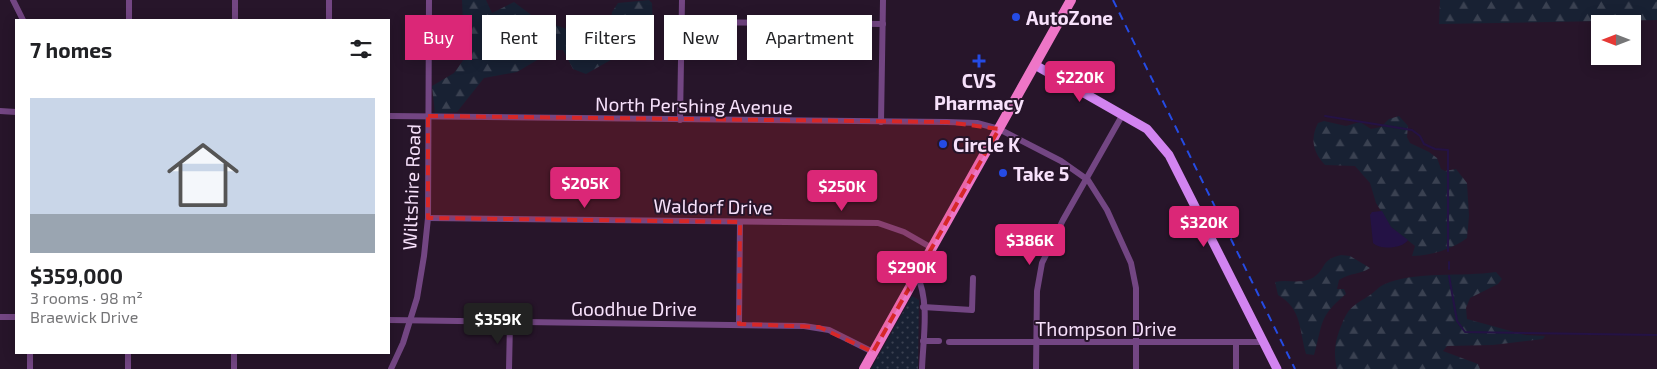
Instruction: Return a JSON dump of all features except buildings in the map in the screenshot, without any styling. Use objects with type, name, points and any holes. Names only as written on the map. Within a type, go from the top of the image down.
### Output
[{"type":"main road","points":[[864,369],[1071,0]]},
{"type":"street","points":[[13,0],[22,19]]},
{"type":"street","points":[[129,0],[129,19]]},
{"type":"street","points":[[235,0],[235,19]]},
{"type":"street","points":[[329,0],[329,19]]},
{"type":"street","name":"Wiltshire Road","points":[[391,369],[410,321],[422,275],[428,218],[429,0]]},
{"type":"street","points":[[681,15],[682,0]]},
{"type":"street","points":[[881,122],[883,0]]},
{"type":"street","points":[[737,23],[883,24]]},
{"type":"street","points":[[680,120],[681,60]]},
{"type":"street","points":[[1035,65],[1147,129],[1169,155],[1277,369]]},
{"type":"street","points":[[0,112],[15,112]]},
{"type":"street","points":[[1036,369],[1037,291],[1040,272],[1048,248],[1088,180],[1123,114]]},
{"type":"street","name":"North Pershing Avenue","points":[[390,116],[977,123],[999,129],[1061,161],[1088,180]]},
{"type":"street","points":[[1088,180],[1107,210],[1131,263],[1136,288],[1136,369]]},
{"type":"street","name":"Waldorf Drive","points":[[428,218],[878,223],[898,229],[932,248]]},
{"type":"street","points":[[739,324],[740,222]]},
{"type":"street","points":[[917,275],[922,286],[922,369]]},
{"type":"street","points":[[923,307],[972,310],[973,278]]},
{"type":"street","points":[[0,317],[15,317]]},
{"type":"street","name":"Goodhue Drive","points":[[390,320],[739,324],[819,327],[836,333],[873,352]]},
{"type":"street","points":[[509,369],[510,322]]},
{"type":"street","points":[[923,342],[939,342]]},
{"type":"street","name":"Thompson Drive","points":[[949,342],[1264,342]]},
{"type":"street","points":[[1236,343],[1236,369]]},
{"type":"street","points":[[30,354],[30,369]]},
{"type":"street","points":[[128,354],[128,369]]},
{"type":"street","points":[[234,354],[234,369]]},
{"type":"highlighted area","points":[[428,116],[947,122],[999,129],[873,352],[819,327],[739,324],[740,222],[428,218]]},
{"type":"green space","points":[[462,0],[486,0],[492,13],[514,2],[531,15],[482,15],[482,60],[537,60],[517,72],[484,78],[457,112],[435,114],[432,86],[454,73],[463,60],[472,60],[472,15],[463,15]]},
{"type":"green space","points":[[649,0],[652,3],[653,15],[611,15],[618,3]]},
{"type":"green space","points":[[1440,0],[1657,0],[1657,20],[1641,20],[1641,15],[1591,15],[1591,21],[1439,24]]},
{"type":"green space","points":[[556,25],[566,29],[566,56],[563,50],[556,50]]},
{"type":"green space","points":[[568,60],[611,60],[586,74],[573,69]]},
{"type":"green space","points":[[1399,116],[1408,126],[1407,137],[1410,143],[1437,158],[1441,169],[1445,171],[1456,169],[1467,183],[1469,216],[1467,238],[1448,249],[1412,256],[1415,246],[1391,227],[1376,203],[1370,183],[1355,166],[1325,165],[1315,150],[1314,134],[1318,123],[1324,121],[1346,126],[1360,122],[1371,129],[1381,127],[1389,119]]},
{"type":"green space","points":[[1341,255],[1350,256],[1370,268],[1339,280],[1337,289],[1344,289],[1346,294],[1326,315],[1314,355],[1306,354],[1296,313],[1278,295],[1275,282],[1305,281],[1318,274],[1330,259]]},
{"type":"green space","points":[[1496,272],[1502,279],[1498,284],[1470,298],[1466,308],[1467,319],[1525,335],[1545,336],[1543,339],[1493,345],[1447,346],[1443,351],[1478,364],[1480,369],[1337,369],[1335,346],[1347,313],[1353,306],[1381,286],[1410,277]]},
{"type":"green space","points":[[912,296],[919,300],[918,369],[871,369]]},
{"type":"shaded area","points":[[1382,211],[1391,227],[1408,240],[1405,243],[1396,247],[1386,248],[1373,243],[1370,215],[1372,212]]},
{"type":"waterway","points":[[1325,116],[1412,130],[1420,136],[1424,144],[1435,149],[1448,150],[1448,251]]},
{"type":"waterway","points":[[1449,262],[1449,269]]},
{"type":"waterway","points":[[1449,276],[1457,321],[1465,332],[1657,335]]},
{"type":"railway","points":[[1113,0],[1295,369]]},
{"type":"place","name":"AutoZone","points":[[1016,17]]},
{"type":"place","name":"CVS Pharmacy","points":[[979,61]]},
{"type":"place","name":"Circle K","points":[[943,144]]},
{"type":"place","name":"Take 5","points":[[1003,173]]}]
